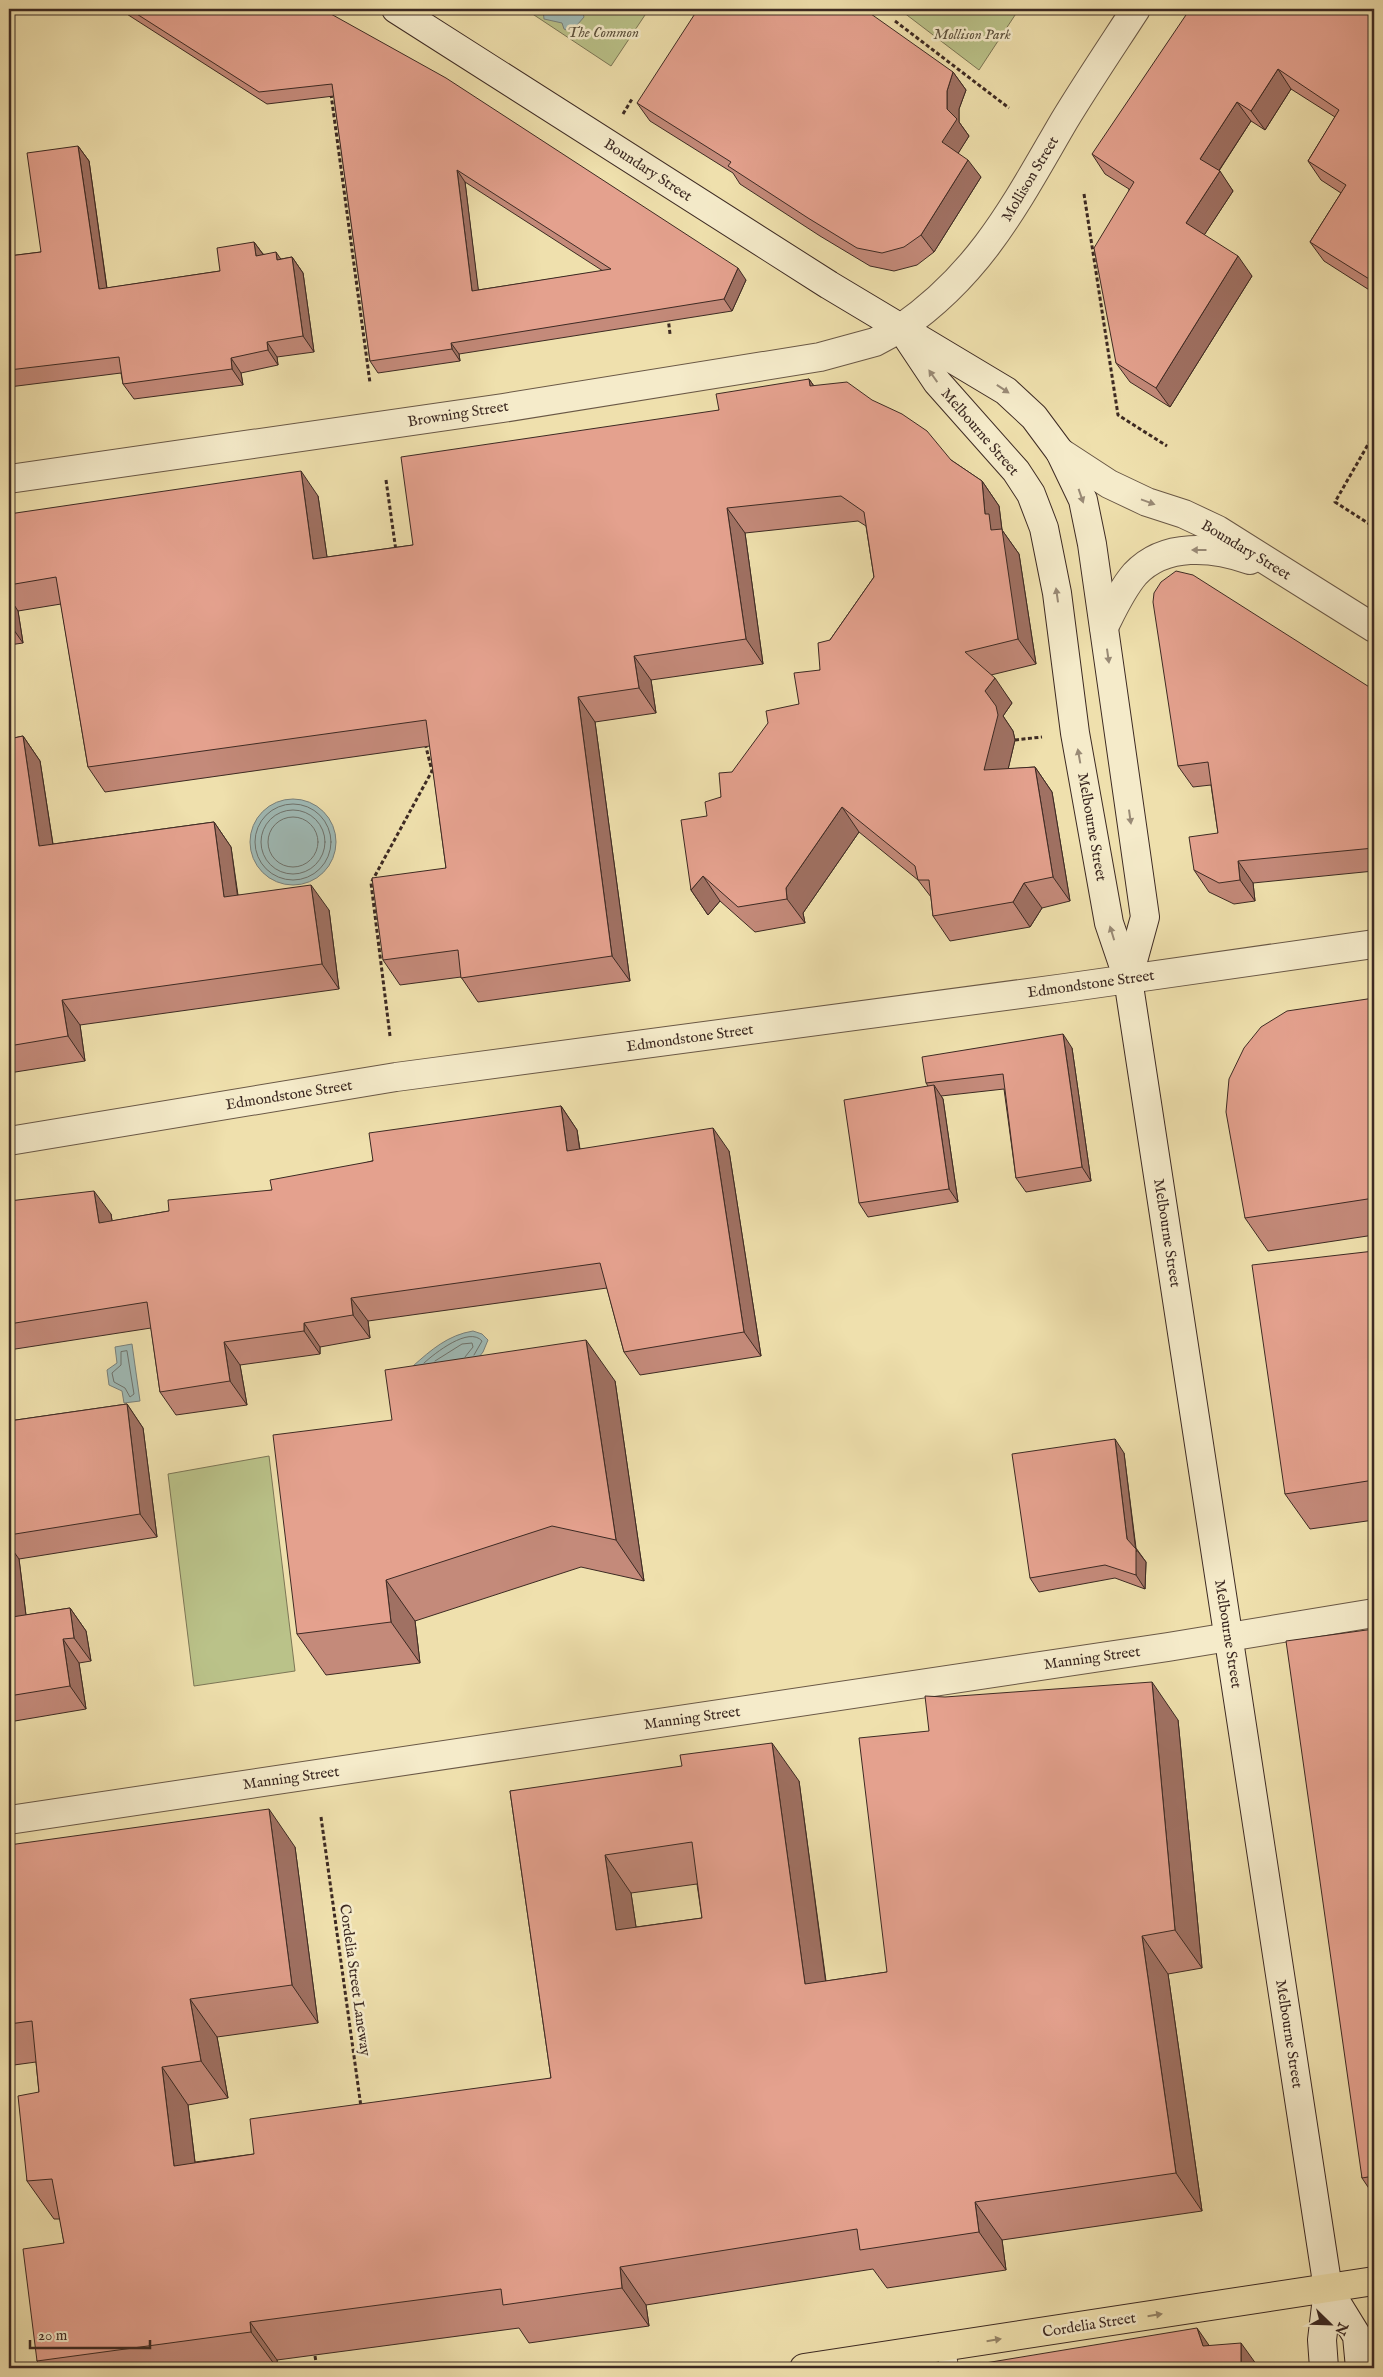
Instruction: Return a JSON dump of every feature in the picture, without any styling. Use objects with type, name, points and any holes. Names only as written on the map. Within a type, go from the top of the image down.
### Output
[{"type":"main road","name":"Cordelia Street","points":[[804,2368],[948,2358],[1374,2281]]},
{"type":"street","name":"Boundary Street","points":[[396,9],[752,236],[901,328]]},
{"type":"street","name":"Mollison Street","points":[[901,328],[934,305],[952,288],[996,236],[1066,119],[1136,9]]},
{"type":"street","name":"Melbourne Street","points":[[901,328],[1006,391],[1034,417],[1060,452],[1077,484],[1087,518],[1145,917],[1128,978]]},
{"type":"street","name":"Melbourne Street","points":[[901,328],[937,382],[1016,471],[1031,494],[1044,528],[1057,593],[1075,733],[1109,923],[1128,978],[1328,2289],[1322,2340],[1324,2368]]},
{"type":"street","name":"Browning Street","points":[[9,479],[493,409],[820,356],[875,342],[901,328]]},
{"type":"street","name":"Boundary Street","points":[[1060,452],[1116,488],[1208,525],[1374,628]]},
{"type":"street","points":[[1104,627],[1135,574],[1152,560],[1165,554],[1186,550],[1212,550],[1240,556],[1280,570]]},
{"type":"street","name":"Edmondstone Street","points":[[9,1141],[396,1077],[1373,944]]},
{"type":"street","name":"Manning Street","points":[[9,1820],[1374,1613]]},
{"type":"street","name":"Melbourne Street","points":[[1328,2289],[1356,2336],[1360,2368]]},
{"type":"path","points":[[895,22],[1009,108]]},
{"type":"path","points":[[330,88],[370,383]]},
{"type":"path","points":[[1084,194],[1118,415],[1167,446]]},
{"type":"path","points":[[667,309],[670,334]]},
{"type":"path","points":[[1374,434],[1335,502],[1374,527]]},
{"type":"path","points":[[386,480],[396,555]]},
{"type":"path","points":[[390,1036],[372,883],[432,771],[426,747]]},
{"type":"path","name":"Cordelia Street Laneway","points":[[321,1817],[362,2116]]},
{"type":"path","points":[[315,2356],[317,2368]]},
{"type":"green space","name":"The Common","points":[[525,9],[649,9],[611,66]]},
{"type":"green space","name":"Mollison Park","points":[[899,9],[1019,9],[979,70]]},
{"type":"green space","points":[[269,1456],[295,1671],[194,1686],[168,1474]]},
{"type":"water","points":[[543,9],[561,9],[568,13],[577,10],[583,13],[584,17],[571,32],[564,29],[562,23],[544,19]]},
{"type":"water","points":[[285,799],[301,799],[310,802],[324,811],[333,825],[336,842],[333,859],[324,873],[310,882],[301,885],[285,885],[269,878],[257,866],[250,850],[250,834],[257,818],[269,806]]},
{"type":"water","points":[[473,1331],[482,1334],[488,1340],[483,1352],[467,1372],[413,1366],[433,1349],[448,1340]]},
{"type":"water","points":[[132,1344],[140,1401],[124,1403],[122,1391],[109,1385],[107,1370],[117,1363],[115,1347]]},
{"type":"building","points":[[129,9],[322,9],[446,78],[738,268],[724,299],[451,343],[452,349],[370,361],[332,84],[259,92]],"holes":[[[457,170],[611,269],[472,291]]]},
{"type":"building","points":[[698,9],[864,9],[953,72],[947,91],[947,109],[957,119],[942,142],[968,160],[921,235],[904,247],[882,253],[857,248],[728,166],[731,162],[637,103]]},
{"type":"building","points":[[1190,9],[1374,9],[1374,282],[1310,242],[1346,185],[1308,161],[1339,110],[1278,69],[1251,111],[1237,102],[1200,159],[1220,171],[1186,223],[1238,256],[1156,388],[1116,363],[1094,248],[1134,182],[1092,154]]},
{"type":"building","points":[[78,146],[99,289],[220,271],[217,248],[254,242],[256,256],[276,252],[277,260],[292,257],[303,336],[267,342],[268,350],[231,358],[232,369],[123,384],[119,357],[9,370],[9,256],[41,252],[27,153]]},
{"type":"building","points":[[809,379],[810,386],[847,382],[872,400],[902,414],[927,431],[951,460],[982,481],[985,514],[989,514],[991,530],[1002,529],[1018,639],[965,652],[995,678],[985,691],[996,706],[998,715],[984,770],[1035,767],[1053,877],[1024,883],[1013,902],[933,916],[929,880],[918,880],[915,866],[842,807],[786,888],[787,899],[738,907],[703,876],[691,890],[681,820],[707,816],[705,802],[721,797],[719,773],[732,772],[768,723],[766,711],[799,704],[794,673],[820,670],[818,643],[830,640],[874,577],[864,512],[841,496],[727,508],[746,639],[634,656],[639,688],[578,697],[612,956],[461,978],[458,950],[383,960],[372,878],[446,868],[426,720],[88,767],[56,577],[9,585],[9,514],[301,471],[313,559],[413,545],[401,457],[719,410],[716,394]]},
{"type":"building","points":[[1176,571],[1193,575],[1374,690],[1374,848],[1238,861],[1240,880],[1219,883],[1194,870],[1189,837],[1218,833],[1208,762],[1178,766],[1153,602],[1154,593],[1161,582]]},
{"type":"building","points":[[23,736],[39,846],[214,822],[224,897],[311,885],[322,964],[62,1000],[68,1036],[9,1046],[9,739]]},
{"type":"building","points":[[1374,998],[1374,1198],[1245,1218],[1226,1112],[1229,1079],[1244,1048],[1261,1027],[1287,1011]]},
{"type":"building","points":[[1063,1034],[1082,1167],[1016,1178],[1003,1074],[926,1083],[922,1057]]},
{"type":"building","points":[[934,1085],[949,1189],[859,1203],[844,1100]]},
{"type":"building","points":[[561,1106],[567,1151],[713,1128],[744,1332],[624,1352],[600,1263],[351,1298],[353,1315],[304,1323],[304,1331],[224,1342],[230,1381],[160,1392],[147,1302],[9,1324],[9,1201],[94,1191],[99,1223],[169,1211],[168,1200],[272,1190],[270,1180],[373,1161],[369,1133]]},
{"type":"building","points":[[1374,1251],[1374,1480],[1285,1494],[1252,1265]]},
{"type":"building","points":[[586,1340],[616,1540],[552,1526],[386,1580],[391,1622],[297,1634],[273,1435],[392,1420],[385,1370]]},
{"type":"building","points":[[127,1404],[140,1514],[9,1535],[9,1421]]},
{"type":"building","points":[[1115,1439],[1127,1539],[1136,1549],[1136,1575],[1105,1565],[1030,1578],[1012,1454]]},
{"type":"building","points":[[9,1588],[12,1617],[70,1608],[74,1638],[63,1639],[70,1686],[9,1696]]},
{"type":"building","points":[[1374,1629],[1374,2176],[1362,2178],[1286,1641]]},
{"type":"building","points":[[1152,1682],[1175,1930],[1142,1936],[1176,2173],[975,2202],[979,2232],[860,2250],[857,2229],[620,2267],[622,2288],[503,2305],[501,2289],[250,2322],[251,2332],[37,2361],[23,2249],[64,2243],[52,2179],[27,2181],[18,2096],[39,2092],[32,2021],[9,2024],[9,1845],[269,1809],[292,1985],[190,1999],[201,2061],[162,2067],[174,2166],[254,2154],[250,2119],[551,2078],[510,1791],[682,1766],[680,1755],[772,1743],[805,1984],[887,1972],[859,1738],[929,1731],[925,1696],[945,1697]],"holes":[[[692,1842],[702,1918],[616,1930],[605,1855]]]},
{"type":"building","points":[[1197,2328],[1203,2346],[1241,2343],[1241,2368],[955,2368]]}]
